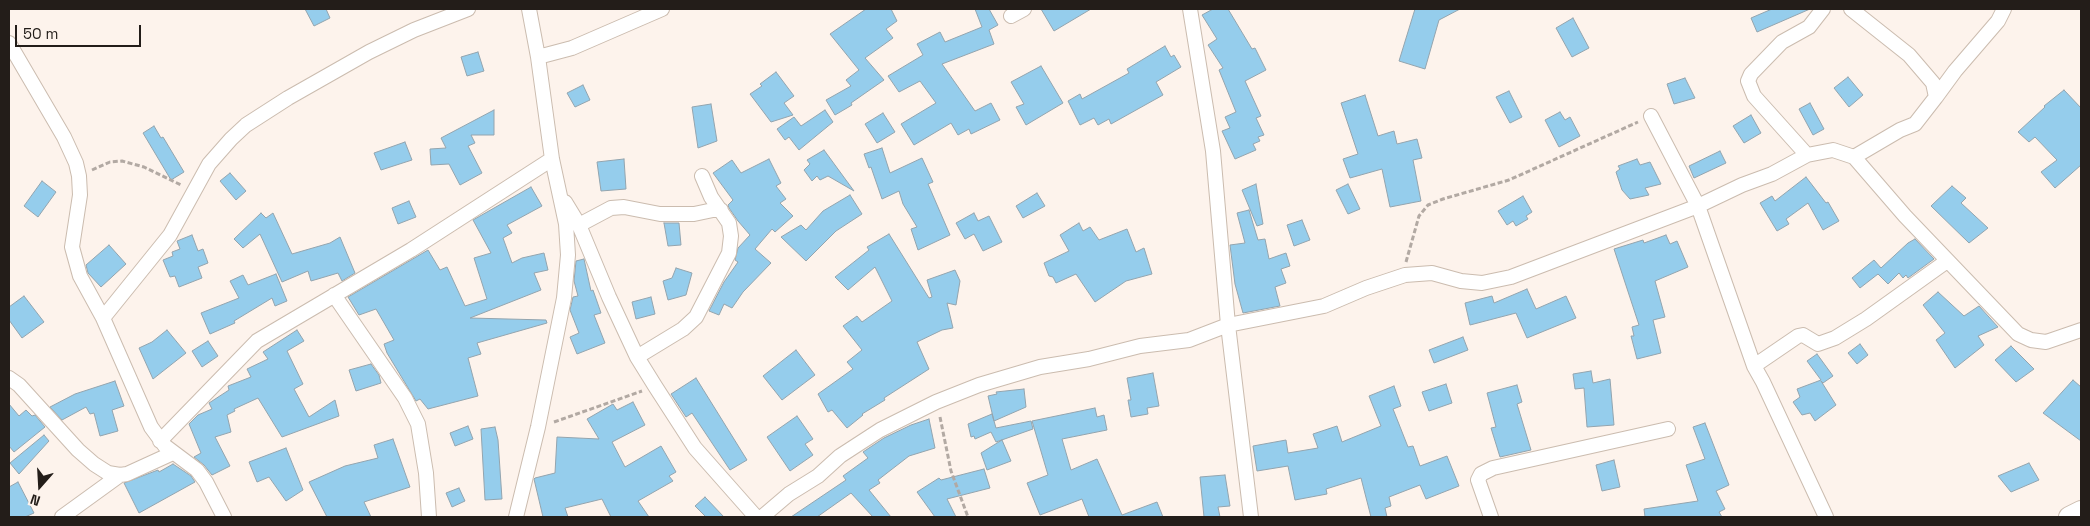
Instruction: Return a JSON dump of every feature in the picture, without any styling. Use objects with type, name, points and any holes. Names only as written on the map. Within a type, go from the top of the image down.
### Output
[{"type":"street","points":[[103,318],[170,235],[193,190],[218,153],[246,126],[288,98],[369,52],[414,30],[468,9]]},
{"type":"street","points":[[516,517],[538,426],[564,298],[568,242],[552,159],[538,57],[529,9]]},
{"type":"street","points":[[538,57],[572,48],[662,9]]},
{"type":"street","points":[[1011,16],[1024,9]]},
{"type":"street","points":[[1190,9],[1213,151],[1228,325],[1251,517]]},
{"type":"street","points":[[1807,156],[1754,96],[1748,80],[1751,74],[1782,42],[1809,27],[1822,9]]},
{"type":"street","points":[[1850,9],[1909,54],[1933,83],[1936,98]]},
{"type":"street","points":[[1854,157],[1900,130],[1915,124],[1955,70],[1998,21],[2004,9]]},
{"type":"street","points":[[9,43],[64,137],[76,163],[80,195],[72,247],[80,276],[103,318],[144,415],[160,441],[173,453],[187,461],[201,476],[224,517]]},
{"type":"street","points":[[1651,116],[1698,206],[1754,366],[1826,517]]},
{"type":"street","points":[[762,517],[789,494],[818,476],[840,456],[880,430],[936,402],[978,386],[1040,368],[1089,360],[1140,346],[1189,340],[1228,325],[1324,306],[1366,288],[1405,275],[1432,273],[1460,281],[1482,283],[1511,277],[1698,206],[1728,191],[1772,174],[1807,156],[1833,150],[1854,157],[1905,216],[2018,334],[2031,340],[2046,342],[2081,330]]},
{"type":"street","points":[[160,441],[216,386],[250,347],[268,334],[448,228],[552,159]]},
{"type":"street","points":[[637,357],[683,329],[696,317],[729,253],[731,236],[729,223],[711,197],[702,176]]},
{"type":"street","points":[[560,194],[579,226],[637,357],[695,448],[756,517]]},
{"type":"street","points":[[579,226],[610,208],[624,207],[660,214],[694,214],[721,210]]},
{"type":"street","points":[[1754,366],[1798,336],[1803,335],[1818,344],[1835,338],[1866,319],[1947,261]]},
{"type":"street","points":[[334,295],[405,398],[418,424],[426,473],[429,517]]},
{"type":"street","points":[[9,378],[19,385],[55,426],[84,455],[101,469],[120,475]]},
{"type":"street","points":[[1491,517],[1478,480],[1481,474],[1493,468],[1668,429]]},
{"type":"street","points":[[71,515],[120,475],[132,472],[173,453]]},
{"type":"street","points":[[2069,517],[2081,511]]},
{"type":"path","points":[[1405,275],[1407,256],[1419,216],[1428,205],[1509,180],[1651,116]]},
{"type":"path","points":[[79,176],[110,162],[122,160],[144,167],[193,190]]},
{"type":"path","points":[[538,426],[655,386]]},
{"type":"path","points":[[936,402],[951,471],[968,517]]},
{"type":"building","points":[[305,9],[326,9],[330,18],[314,26]]},
{"type":"building","points":[[866,9],[891,9],[897,21],[886,29],[893,38],[865,58],[884,80],[851,103],[852,105],[835,115],[826,100],[851,86],[846,80],[859,70],[830,34]]},
{"type":"building","points":[[975,9],[989,9],[998,25],[989,30],[994,44],[942,64],[975,111],[991,103],[1000,120],[971,134],[969,129],[958,135],[951,123],[914,145],[901,124],[936,103],[920,81],[899,92],[888,76],[923,55],[917,44],[940,32],[945,42],[982,27]]},
{"type":"building","points":[[1041,9],[1091,9],[1054,31]]},
{"type":"building","points":[[1213,9],[1228,9],[1252,49],[1255,48],[1266,70],[1245,81],[1261,116],[1256,118],[1264,135],[1258,137],[1260,141],[1253,144],[1256,150],[1235,159],[1222,131],[1230,128],[1225,117],[1236,112],[1219,70],[1223,68],[1208,45],[1217,39],[1202,15]]},
{"type":"building","points":[[1415,9],[1460,9],[1439,20],[1425,69],[1399,61]]},
{"type":"building","points":[[1772,9],[1810,9],[1757,32],[1751,18]]},
{"type":"building","points":[[1573,18],[1589,48],[1572,57],[1556,28]]},
{"type":"building","points":[[1165,46],[1171,57],[1174,55],[1181,67],[1156,82],[1163,95],[1111,124],[1109,119],[1098,125],[1094,118],[1080,125],[1068,101],[1080,94],[1082,99],[1129,73],[1127,69]]},
{"type":"building","points":[[478,52],[484,71],[467,76],[461,57]]},
{"type":"building","points":[[1041,66],[1063,103],[1026,125],[1016,107],[1024,104],[1011,82]]},
{"type":"building","points":[[776,72],[794,96],[784,103],[793,115],[771,122],[750,94],[762,86],[760,84]]},
{"type":"building","points":[[1848,77],[1863,95],[1849,107],[1834,88]]},
{"type":"building","points":[[1685,78],[1695,98],[1674,104],[1667,84]]},
{"type":"building","points":[[583,85],[590,100],[575,107],[567,93]]},
{"type":"building","points":[[2064,90],[2081,108],[2081,165],[2055,188],[2041,172],[2057,160],[2035,137],[2029,142],[2018,132],[2044,106]]},
{"type":"building","points":[[1509,91],[1522,117],[1510,123],[1496,97]]},
{"type":"building","points":[[1365,95],[1378,136],[1394,131],[1397,144],[1417,139],[1422,158],[1413,160],[1421,201],[1390,207],[1382,169],[1350,178],[1343,159],[1358,154],[1341,103]]},
{"type":"building","points":[[1810,103],[1824,129],[1813,135],[1799,109]]},
{"type":"building","points":[[711,104],[717,141],[698,148],[692,107]]},
{"type":"building","points":[[494,110],[494,135],[471,135],[475,143],[468,146],[482,173],[460,185],[449,164],[431,165],[430,149],[446,148],[441,138]]},
{"type":"building","points":[[825,110],[833,122],[799,150],[789,137],[785,140],[777,129],[794,117],[801,126]]},
{"type":"building","points":[[1560,112],[1565,120],[1570,117],[1580,136],[1559,147],[1545,120]]},
{"type":"building","points":[[883,113],[895,132],[877,143],[865,124]]},
{"type":"building","points":[[1751,115],[1761,133],[1744,143],[1733,126]]},
{"type":"building","points":[[154,126],[161,138],[163,137],[184,172],[171,180],[143,133]]},
{"type":"building","points":[[405,142],[412,160],[381,170],[374,153]]},
{"type":"building","points":[[882,148],[890,173],[922,158],[933,182],[928,184],[950,235],[918,250],[911,229],[917,227],[903,204],[899,191],[882,199],[871,167],[869,168],[864,154]]},
{"type":"building","points":[[824,150],[854,191],[828,176],[820,180],[817,176],[812,181],[804,170],[810,164],[807,160]]},
{"type":"building","points":[[1720,151],[1726,163],[1694,178],[1689,166]]},
{"type":"building","points":[[624,159],[626,189],[601,191],[597,162]]},
{"type":"building","points":[[769,159],[781,183],[776,186],[786,199],[780,203],[793,216],[775,232],[772,229],[755,249],[771,263],[743,292],[732,308],[724,304],[719,315],[709,311],[724,282],[738,262],[735,260],[738,248],[750,235],[729,208],[728,205],[733,200],[713,173],[732,160],[741,173]]},
{"type":"building","points":[[1637,159],[1640,165],[1650,162],[1661,184],[1645,188],[1649,195],[1630,199],[1622,190],[1616,172],[1620,169],[1618,166]]},
{"type":"building","points":[[230,173],[246,191],[236,200],[220,181]]},
{"type":"building","points":[[1806,177],[1826,203],[1828,202],[1839,221],[1823,230],[1808,203],[1786,219],[1789,224],[1777,231],[1760,203],[1772,196],[1775,201]]},
{"type":"building","points":[[42,181],[56,192],[38,217],[24,206]]},
{"type":"building","points":[[1256,184],[1263,224],[1257,226],[1242,190]]},
{"type":"building","points":[[1348,184],[1360,209],[1348,214],[1336,190]]},
{"type":"building","points":[[1952,186],[1966,198],[1961,203],[1988,228],[1969,243],[1931,206]]},
{"type":"building","points":[[531,187],[542,206],[507,225],[512,233],[503,238],[512,263],[522,258],[544,253],[548,270],[534,273],[541,290],[470,318],[546,320],[547,323],[477,343],[481,354],[468,358],[478,396],[428,409],[420,399],[416,401],[387,353],[384,344],[394,340],[376,309],[359,315],[348,297],[428,250],[440,270],[447,267],[465,306],[487,299],[474,258],[491,253],[473,220]]},
{"type":"building","points":[[1037,193],[1045,206],[1023,218],[1016,206]]},
{"type":"building","points":[[850,195],[862,214],[836,231],[806,261],[781,237],[801,225],[806,230],[823,211]]},
{"type":"building","points":[[1523,196],[1532,212],[1526,216],[1528,219],[1516,226],[1513,221],[1507,225],[1498,211]]},
{"type":"building","points":[[409,201],[416,217],[398,224],[392,208]]},
{"type":"building","points":[[1249,210],[1258,240],[1265,239],[1269,259],[1286,253],[1290,266],[1281,269],[1286,283],[1275,287],[1280,306],[1243,313],[1235,284],[1230,245],[1245,243],[1237,213]]},
{"type":"building","points":[[261,213],[266,218],[273,213],[292,254],[330,243],[340,237],[355,273],[342,281],[338,273],[311,281],[308,271],[282,282],[260,234],[243,248],[234,239]]},
{"type":"building","points":[[974,213],[978,221],[989,216],[1002,242],[983,251],[974,234],[965,239],[956,223]]},
{"type":"building","points":[[1302,220],[1310,240],[1294,246],[1287,225]]},
{"type":"building","points":[[664,223],[679,223],[681,245],[668,246]]},
{"type":"building","points":[[1079,223],[1083,231],[1090,227],[1099,240],[1127,229],[1136,252],[1144,248],[1152,274],[1126,281],[1095,302],[1076,274],[1056,283],[1053,277],[1049,276],[1044,263],[1069,251],[1060,235]]},
{"type":"building","points":[[889,234],[929,298],[932,297],[927,280],[955,270],[960,281],[956,305],[947,303],[953,328],[942,330],[917,342],[929,369],[884,398],[885,400],[862,414],[847,428],[832,410],[828,412],[818,394],[853,369],[847,362],[862,350],[843,326],[857,316],[862,322],[892,301],[875,267],[848,290],[835,277],[869,250],[867,247]]},
{"type":"building","points":[[192,235],[198,251],[203,249],[208,263],[198,267],[202,278],[179,287],[175,276],[170,277],[163,260],[173,256],[172,252],[180,249],[177,241]]},
{"type":"building","points":[[1666,235],[1670,244],[1677,241],[1688,267],[1655,281],[1665,317],[1653,320],[1661,353],[1637,359],[1631,336],[1634,336],[1632,327],[1639,325],[1614,249],[1643,240],[1644,243]]},
{"type":"building","points":[[1915,239],[1934,259],[1908,278],[1906,275],[1903,278],[1899,273],[1888,284],[1878,274],[1860,288],[1852,278],[1874,260],[1881,268]]},
{"type":"building","points":[[109,245],[126,264],[101,287],[88,273],[86,265]]},
{"type":"building","points":[[584,259],[591,291],[593,290],[601,313],[594,315],[605,343],[577,354],[570,337],[579,333],[570,310],[573,297],[578,296],[574,281],[576,261]]},
{"type":"building","points":[[676,268],[692,273],[686,295],[668,300],[663,281],[672,278]]},
{"type":"building","points":[[276,274],[287,301],[275,306],[272,298],[234,321],[235,323],[210,334],[201,313],[239,298],[230,281],[243,275],[248,285]]},
{"type":"building","points":[[1527,289],[1536,309],[1566,296],[1576,318],[1527,338],[1516,313],[1470,325],[1465,303],[1492,296],[1494,303]]},
{"type":"building","points":[[1938,292],[1964,316],[1979,306],[1998,327],[1978,336],[1984,345],[1955,368],[1936,340],[1945,333],[1923,305]]},
{"type":"building","points":[[24,296],[44,322],[22,338],[9,320],[9,307]]},
{"type":"building","points":[[651,297],[655,314],[636,319],[632,302]]},
{"type":"building","points":[[167,330],[186,353],[153,379],[139,348],[152,342]]},
{"type":"building","points":[[297,330],[304,341],[287,351],[303,384],[294,389],[309,417],[335,400],[339,416],[282,437],[258,398],[234,409],[235,411],[227,415],[231,432],[215,437],[230,466],[212,475],[194,457],[201,453],[189,424],[198,415],[212,409],[209,403],[229,390],[228,386],[251,377],[247,369],[268,359],[263,352]]},
{"type":"building","points":[[1463,337],[1468,350],[1434,363],[1429,350]]},
{"type":"building","points":[[208,341],[218,356],[202,367],[192,351]]},
{"type":"building","points":[[1860,344],[1868,355],[1857,364],[1848,353]]},
{"type":"building","points":[[2011,346],[2034,369],[2016,382],[1995,360]]},
{"type":"building","points":[[796,350],[815,375],[782,400],[763,376]]},
{"type":"building","points":[[1817,354],[1833,376],[1823,383],[1821,381],[1836,405],[1815,421],[1810,413],[1802,415],[1793,402],[1800,397],[1797,389],[1821,380],[1807,361]]},
{"type":"building","points":[[371,364],[379,375],[381,383],[356,391],[349,370]]},
{"type":"building","points":[[1591,371],[1593,383],[1610,379],[1614,425],[1587,427],[1584,388],[1575,389],[1573,374]]},
{"type":"building","points":[[1153,373],[1159,406],[1147,408],[1148,414],[1131,417],[1128,400],[1131,400],[1127,378]]},
{"type":"building","points":[[696,378],[747,460],[730,470],[692,413],[686,417],[671,394]]},
{"type":"building","points":[[2073,380],[2081,387],[2081,441],[2043,413]]},
{"type":"building","points":[[115,381],[124,406],[112,410],[118,431],[100,436],[94,413],[90,414],[86,407],[62,420],[50,407],[75,394]]},
{"type":"building","points":[[1446,384],[1452,403],[1429,411],[1422,392]]},
{"type":"building","points":[[1517,385],[1522,402],[1517,404],[1531,450],[1500,457],[1491,428],[1496,427],[1487,393]]},
{"type":"building","points":[[1394,386],[1401,406],[1393,409],[1408,447],[1413,446],[1420,466],[1447,456],[1459,486],[1426,499],[1420,485],[1389,497],[1391,506],[1385,508],[1387,517],[1371,517],[1361,478],[1326,489],[1327,494],[1295,500],[1288,466],[1257,471],[1253,446],[1286,440],[1288,453],[1318,448],[1313,434],[1337,426],[1342,442],[1381,426],[1369,396]]},
{"type":"building","points":[[1024,389],[1026,407],[994,421],[988,396],[997,394],[996,392]]},
{"type":"building","points":[[633,402],[645,425],[612,442],[625,467],[661,446],[676,472],[669,476],[673,481],[638,501],[649,517],[611,517],[602,499],[565,508],[568,517],[543,517],[534,479],[555,473],[557,437],[599,439],[587,419],[613,404],[617,410]]},
{"type":"building","points":[[9,404],[19,416],[26,410],[32,416],[35,415],[45,427],[14,452],[9,446]]},
{"type":"building","points":[[1095,408],[1097,417],[1104,415],[1107,430],[1062,439],[1071,470],[1097,459],[1122,515],[1157,502],[1163,517],[1089,517],[1082,499],[1040,515],[1027,483],[1048,475],[1032,421]]},
{"type":"building","points":[[992,414],[996,428],[1031,421],[1033,429],[996,442],[991,432],[975,439],[974,436],[971,437],[968,424]]},
{"type":"building","points":[[797,416],[813,439],[805,444],[813,455],[790,471],[767,437]]},
{"type":"building","points":[[929,419],[935,448],[909,456],[878,480],[880,483],[869,490],[891,517],[873,517],[851,493],[817,517],[791,517],[846,480],[843,476],[868,458],[863,452],[884,438]]},
{"type":"building","points":[[1705,423],[1729,485],[1716,491],[1725,509],[1719,512],[1722,517],[1645,517],[1644,509],[1698,501],[1686,465],[1705,459],[1693,427]]},
{"type":"building","points":[[468,426],[473,439],[455,446],[450,433]]},
{"type":"building","points":[[495,427],[498,440],[502,499],[485,500],[481,429]]},
{"type":"building","points":[[44,435],[49,441],[19,474],[10,463]]},
{"type":"building","points":[[393,439],[410,487],[364,502],[371,517],[327,517],[309,482],[345,466],[378,458],[374,445]]},
{"type":"building","points":[[1002,440],[1011,461],[987,470],[981,453]]},
{"type":"building","points":[[286,448],[303,490],[286,501],[269,477],[257,482],[249,462]]},
{"type":"building","points":[[1614,460],[1620,487],[1602,491],[1596,465]]},
{"type":"building","points":[[2029,463],[2039,480],[2011,492],[1998,476]]},
{"type":"building","points":[[173,464],[191,476],[195,482],[139,513],[124,483],[158,470],[159,472]]},
{"type":"building","points":[[984,469],[990,488],[947,499],[956,517],[935,517],[917,492],[939,478],[941,480]]},
{"type":"building","points":[[1225,475],[1230,506],[1218,507],[1220,517],[1204,517],[1200,477]]},
{"type":"building","points":[[18,482],[34,513],[25,517],[9,517],[9,487]]},
{"type":"building","points":[[459,488],[465,501],[452,507],[446,493]]},
{"type":"building","points":[[705,497],[724,517],[706,517],[695,506]]}]
